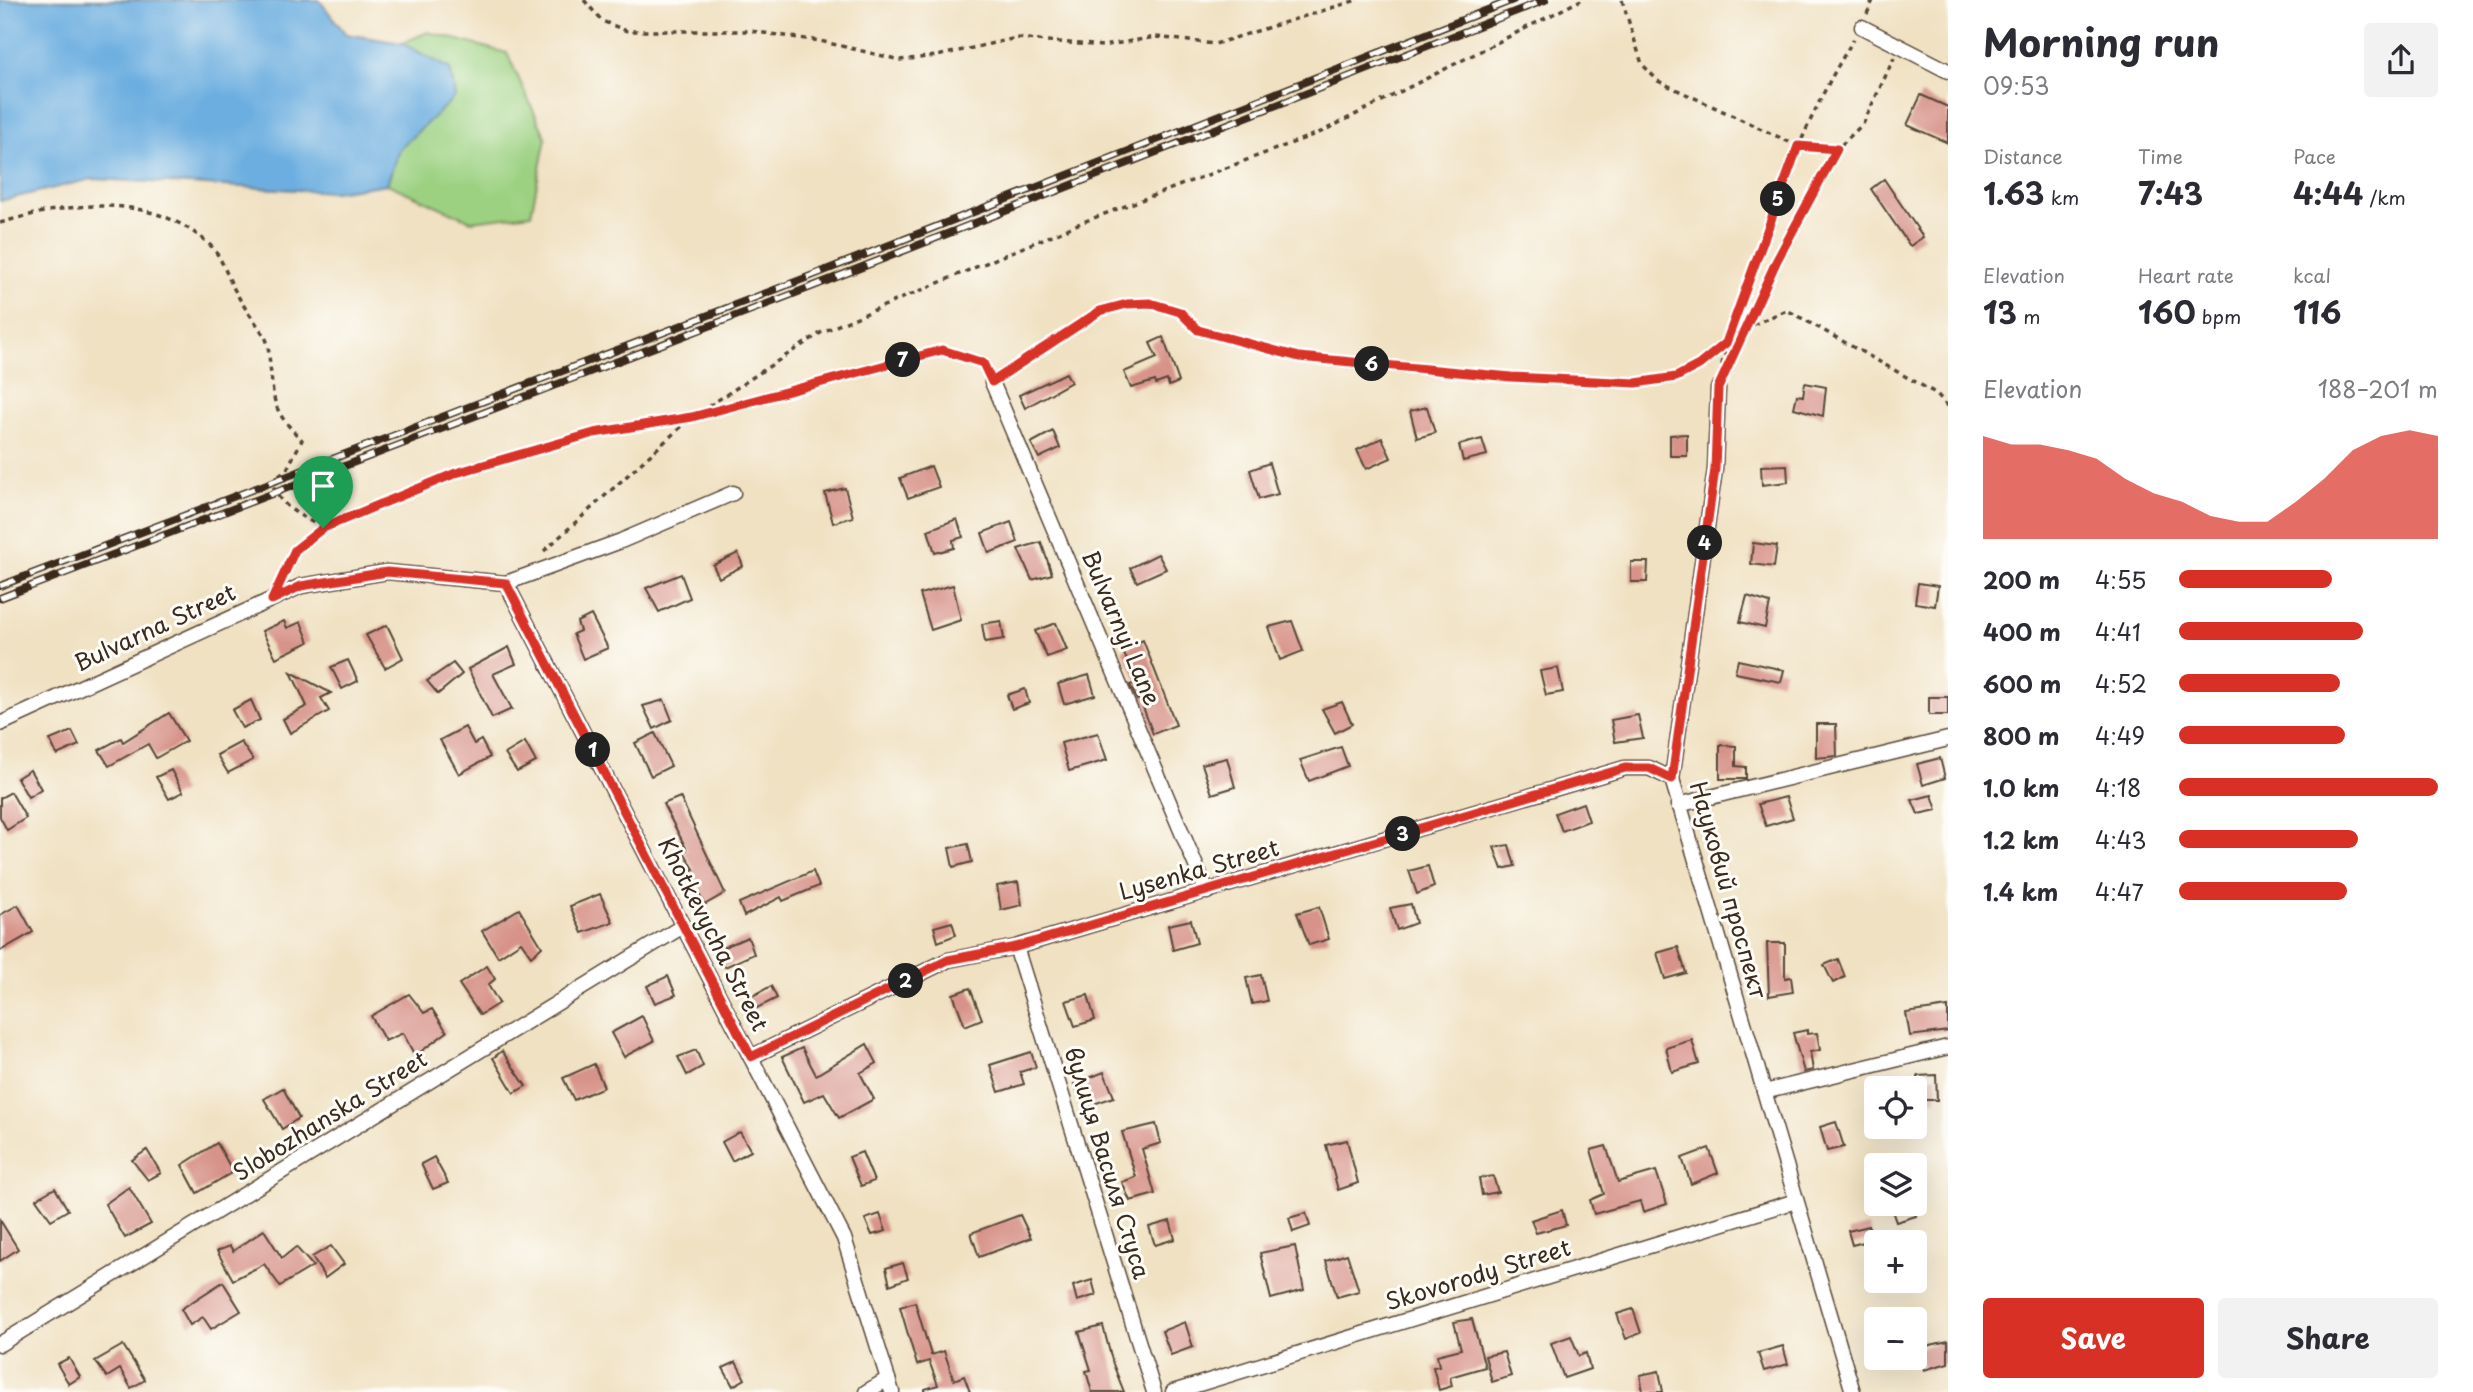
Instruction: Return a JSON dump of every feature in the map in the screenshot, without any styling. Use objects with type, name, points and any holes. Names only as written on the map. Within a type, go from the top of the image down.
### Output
[{"type":"street","points":[[1862,27],[1948,71]]},
{"type":"street","name":"Bulvarnyi Lane","points":[[992,382],[1207,892]]},
{"type":"street","name":"Науковий проспект","points":[[1718,388],[1715,469],[1672,779],[1853,1392]]},
{"type":"street","name":"Bulvarna Street","points":[[0,724],[301,586],[387,572],[506,583],[621,541],[733,493]]},
{"type":"street","name":"Khotkevycha Street","points":[[506,583],[844,1238],[890,1385]]},
{"type":"street","points":[[1678,805],[1948,739]]},
{"type":"street","name":"Lysenka Street","points":[[751,1057],[948,960],[1016,947],[1625,768],[1649,768],[1672,779]]},
{"type":"street","name":"Slobozhanska Street","points":[[0,1345],[683,926]]},
{"type":"street","name":"вулиця Василя Стуса","points":[[1016,947],[1154,1392]]},
{"type":"street","points":[[1764,1092],[1948,1047]]},
{"type":"street","name":"Skovorody Street","points":[[1173,1392],[1796,1201]]},
{"type":"street","points":[[866,1392],[890,1385]]},
{"type":"path","points":[[584,0],[602,21],[627,30],[750,31],[831,43],[900,60],[937,56],[1016,38],[1102,46],[1156,37],[1215,44],[1357,0]]},
{"type":"path","points":[[536,558],[692,417],[822,332],[1083,222],[1321,132],[1581,0]]},
{"type":"path","points":[[1622,0],[1642,64],[1658,81],[1798,146],[1837,149]]},
{"type":"path","points":[[1718,388],[1726,343],[1798,146],[1831,76],[1862,27],[1873,0]]},
{"type":"path","points":[[1718,388],[1777,260],[1837,149],[1863,124],[1899,48]]},
{"type":"path","points":[[0,223],[43,210],[88,206],[136,208],[170,219],[214,249],[235,292],[267,341],[273,404],[279,417],[302,440],[287,469],[272,480],[274,492],[288,508],[323,528]]},
{"type":"path","points":[[272,600],[295,550],[323,528],[456,473],[594,433],[692,417],[942,350],[983,363],[992,382],[1100,311],[1138,304],[1150,303],[1180,312],[1198,330],[1299,357],[1511,377],[1636,383],[1676,377],[1699,365],[1745,328],[1787,310],[1937,394],[1948,407]]},
{"type":"green space","points":[[428,32],[507,53],[546,138],[531,214],[471,221],[387,184],[399,149],[455,96],[450,69],[402,43]]},
{"type":"water","points":[[0,0],[319,0],[346,34],[402,43],[450,69],[455,97],[399,149],[387,184],[334,192],[92,179],[0,201]]},
{"type":"building","points":[[1921,95],[1948,107],[1948,143],[1907,125]]},
{"type":"building","points":[[1884,179],[1923,237],[1910,246],[1871,189]]},
{"type":"building","points":[[1163,337],[1179,382],[1169,386],[1167,380],[1156,384],[1155,381],[1131,388],[1124,372],[1157,358],[1150,343]]},
{"type":"building","points":[[1066,373],[1071,382],[1025,408],[1019,395]]},
{"type":"building","points":[[1805,383],[1826,387],[1823,416],[1794,408],[1797,395],[1803,396]]},
{"type":"building","points":[[1427,407],[1435,433],[1417,438],[1410,411]]},
{"type":"building","points":[[1053,431],[1060,448],[1039,458],[1031,443]]},
{"type":"building","points":[[1687,434],[1687,456],[1670,456],[1670,435]]},
{"type":"building","points":[[1382,438],[1391,458],[1366,469],[1357,450]]},
{"type":"building","points":[[1482,439],[1487,455],[1463,461],[1459,445]]},
{"type":"building","points":[[1269,463],[1278,494],[1259,499],[1250,470]]},
{"type":"building","points":[[1787,465],[1788,482],[1762,485],[1761,466]]},
{"type":"building","points":[[931,466],[939,487],[908,498],[900,478]]},
{"type":"building","points":[[845,488],[853,517],[833,523],[825,493]]},
{"type":"building","points":[[957,519],[963,537],[953,540],[954,548],[935,553],[928,530]]},
{"type":"building","points":[[1011,522],[1018,542],[989,553],[982,533]]},
{"type":"building","points":[[1041,542],[1052,574],[1032,580],[1018,549]]},
{"type":"building","points":[[1753,543],[1777,546],[1774,567],[1751,564]]},
{"type":"building","points":[[738,553],[743,566],[719,578],[713,565]]},
{"type":"building","points":[[1158,554],[1166,569],[1137,582],[1130,568]]},
{"type":"building","points":[[1631,562],[1648,562],[1647,582],[1631,582]]},
{"type":"building","points":[[681,574],[690,598],[659,612],[646,588]]},
{"type":"building","points":[[1918,583],[1938,586],[1935,606],[1915,603]]},
{"type":"building","points":[[953,585],[961,620],[931,630],[920,594]]},
{"type":"building","points":[[1747,596],[1770,603],[1765,628],[1740,622]]},
{"type":"building","points":[[591,615],[608,648],[583,659],[573,634],[580,631],[577,622]]},
{"type":"building","points":[[284,621],[287,628],[301,622],[309,642],[276,658],[262,631]]},
{"type":"building","points":[[1001,621],[1004,639],[985,642],[982,624]]},
{"type":"building","points":[[1292,621],[1303,651],[1280,660],[1269,627]]},
{"type":"building","points":[[1056,623],[1067,650],[1047,657],[1035,631]]},
{"type":"building","points":[[387,625],[403,658],[385,668],[366,635]]},
{"type":"building","points":[[1143,640],[1176,725],[1153,734],[1140,699],[1137,700],[1130,685],[1138,682],[1122,650]]},
{"type":"building","points":[[509,647],[516,664],[493,674],[512,709],[492,718],[468,669]]},
{"type":"building","points":[[348,660],[358,681],[342,689],[331,667]]},
{"type":"building","points":[[1738,660],[1784,670],[1781,682],[1735,673]]},
{"type":"building","points":[[453,663],[462,674],[438,694],[427,681]]},
{"type":"building","points":[[1558,668],[1563,692],[1546,695],[1540,671]]},
{"type":"building","points":[[291,672],[331,693],[321,698],[329,711],[290,733],[283,719],[307,706]]},
{"type":"building","points":[[1089,675],[1095,695],[1064,704],[1058,684]]},
{"type":"building","points":[[1025,689],[1029,703],[1012,709],[1007,695]]},
{"type":"building","points":[[1929,697],[1948,697],[1948,715],[1929,715]]},
{"type":"building","points":[[251,700],[260,720],[242,728],[232,710]]},
{"type":"building","points":[[664,700],[672,720],[654,729],[643,706]]},
{"type":"building","points":[[1342,702],[1352,724],[1335,733],[1322,709]]},
{"type":"building","points":[[169,713],[186,741],[156,758],[148,744],[109,766],[99,750],[121,738],[123,742]]},
{"type":"building","points":[[1638,715],[1643,738],[1615,742],[1611,720]]},
{"type":"building","points":[[1816,724],[1836,724],[1837,756],[1816,758]]},
{"type":"building","points":[[465,727],[474,744],[481,740],[490,757],[459,774],[440,740]]},
{"type":"building","points":[[72,731],[79,745],[57,755],[50,740]]},
{"type":"building","points":[[655,733],[671,766],[651,776],[635,743]]},
{"type":"building","points":[[1098,733],[1107,760],[1069,771],[1061,743]]},
{"type":"building","points":[[241,742],[253,760],[228,773],[217,755]]},
{"type":"building","points":[[525,742],[536,762],[517,772],[505,754]]},
{"type":"building","points":[[1720,745],[1736,746],[1736,766],[1746,767],[1746,779],[1720,779]]},
{"type":"building","points":[[1341,747],[1348,766],[1309,781],[1300,760]]},
{"type":"building","points":[[1227,758],[1235,787],[1212,794],[1202,764]]},
{"type":"building","points":[[1940,758],[1945,778],[1923,785],[1917,764]]},
{"type":"building","points":[[30,770],[41,789],[28,797],[17,778]]},
{"type":"building","points":[[171,770],[183,792],[169,799],[156,777]]},
{"type":"building","points":[[11,792],[26,818],[7,830],[0,817],[0,798]]},
{"type":"building","points":[[1932,795],[1937,810],[1918,814],[1912,800]]},
{"type":"building","points":[[680,797],[725,893],[704,905],[689,871],[694,869],[684,852],[687,850],[663,804]]},
{"type":"building","points":[[1786,797],[1793,818],[1766,826],[1758,804]]},
{"type":"building","points":[[1583,803],[1589,821],[1562,831],[1555,813]]},
{"type":"building","points":[[968,844],[972,862],[953,867],[949,848]]},
{"type":"building","points":[[1509,845],[1515,866],[1502,869],[1494,847]]},
{"type":"building","points":[[1428,866],[1434,887],[1417,894],[1409,871]]},
{"type":"building","points":[[813,871],[819,886],[783,901],[781,897],[744,916],[739,903]]},
{"type":"building","points":[[1018,882],[1022,905],[1001,910],[997,886]]},
{"type":"building","points":[[600,894],[613,922],[582,933],[570,906]]},
{"type":"building","points":[[1411,904],[1416,923],[1397,930],[1390,908]]},
{"type":"building","points":[[18,905],[33,932],[0,951],[0,915]]},
{"type":"building","points":[[1319,907],[1329,939],[1309,945],[1297,913]]},
{"type":"building","points":[[519,909],[542,947],[531,956],[521,942],[498,957],[482,931]]},
{"type":"building","points":[[1191,920],[1197,943],[1173,950],[1168,925]]},
{"type":"building","points":[[952,922],[956,935],[938,942],[934,927]]},
{"type":"building","points":[[748,937],[754,954],[725,967],[717,950]]},
{"type":"building","points":[[1767,943],[1785,943],[1785,978],[1791,977],[1793,992],[1769,996]]},
{"type":"building","points":[[1678,947],[1686,973],[1665,979],[1657,953]]},
{"type":"building","points":[[1838,959],[1845,977],[1833,983],[1824,965]]},
{"type":"building","points":[[487,966],[495,979],[488,985],[499,1003],[480,1015],[459,984]]},
{"type":"building","points":[[1261,975],[1267,1001],[1252,1004],[1246,978]]},
{"type":"building","points":[[668,976],[676,995],[655,1003],[647,986]]},
{"type":"building","points":[[771,986],[777,998],[751,1011],[743,1001]]},
{"type":"building","points":[[970,988],[982,1019],[965,1026],[953,994]]},
{"type":"building","points":[[409,994],[424,1013],[432,1009],[447,1032],[415,1056],[403,1033],[385,1041],[371,1016]]},
{"type":"building","points":[[1088,995],[1095,1020],[1075,1026],[1066,1001]]},
{"type":"building","points":[[1948,1007],[1948,1031],[1910,1036],[1906,1013]]},
{"type":"building","points":[[642,1016],[654,1041],[624,1057],[611,1033]]},
{"type":"building","points":[[1807,1030],[1807,1034],[1817,1033],[1820,1050],[1810,1052],[1813,1070],[1804,1072],[1793,1033]]},
{"type":"building","points":[[1692,1040],[1699,1064],[1672,1072],[1666,1048]]},
{"type":"building","points":[[867,1044],[877,1063],[860,1073],[874,1099],[839,1118],[824,1093],[804,1102],[782,1057],[802,1048],[816,1075]]},
{"type":"building","points":[[696,1050],[703,1066],[687,1075],[678,1057]]},
{"type":"building","points":[[502,1051],[526,1086],[514,1093],[493,1058]]},
{"type":"building","points":[[1031,1052],[1036,1067],[1020,1072],[1024,1084],[999,1092],[990,1065]]},
{"type":"building","points":[[594,1064],[604,1087],[574,1100],[563,1078]]},
{"type":"building","points":[[1104,1072],[1114,1097],[1085,1107],[1074,1084]]},
{"type":"building","points":[[1936,1075],[1937,1100],[1927,1100],[1927,1076],[1918,1076]]},
{"type":"building","points":[[283,1088],[299,1118],[282,1129],[264,1099]]},
{"type":"building","points":[[1836,1122],[1844,1147],[1827,1151],[1820,1127]]},
{"type":"building","points":[[1156,1124],[1161,1143],[1142,1149],[1155,1194],[1130,1201],[1122,1182],[1136,1177],[1122,1132]]},
{"type":"building","points":[[740,1132],[751,1151],[732,1161],[722,1142]]},
{"type":"building","points":[[1347,1140],[1358,1183],[1338,1190],[1326,1145]]},
{"type":"building","points":[[217,1143],[233,1172],[197,1193],[182,1165]]},
{"type":"building","points":[[1606,1146],[1618,1182],[1656,1171],[1667,1204],[1643,1212],[1640,1201],[1594,1214],[1590,1200],[1604,1194],[1591,1150]]},
{"type":"building","points":[[1709,1148],[1718,1173],[1691,1184],[1682,1158]]},
{"type":"building","points":[[147,1150],[161,1173],[148,1180],[132,1160]]},
{"type":"building","points":[[862,1152],[874,1181],[861,1186],[849,1157]]},
{"type":"building","points":[[434,1157],[448,1183],[433,1189],[421,1164]]},
{"type":"building","points":[[1493,1176],[1498,1192],[1482,1195],[1479,1178]]},
{"type":"building","points":[[129,1187],[151,1224],[125,1238],[105,1204]]},
{"type":"building","points":[[55,1188],[68,1210],[51,1220],[36,1199]]},
{"type":"building","points":[[1562,1210],[1566,1225],[1536,1233],[1531,1220]]},
{"type":"building","points":[[1306,1213],[1310,1226],[1293,1232],[1289,1218]]},
{"type":"building","points":[[880,1214],[886,1231],[872,1235],[865,1219]]},
{"type":"building","points":[[1020,1215],[1031,1238],[979,1257],[971,1233]]},
{"type":"building","points":[[1894,1216],[1916,1216],[1896,1222]]},
{"type":"building","points":[[0,1220],[18,1249],[0,1261]]},
{"type":"building","points":[[1170,1221],[1175,1239],[1155,1245],[1149,1227]]},
{"type":"building","points":[[1869,1226],[1870,1230],[1864,1230],[1864,1242],[1852,1245],[1848,1231]]},
{"type":"building","points":[[264,1230],[282,1258],[296,1247],[313,1266],[280,1286],[264,1264],[233,1280],[217,1251],[230,1246],[233,1251]]},
{"type":"building","points":[[331,1246],[344,1264],[325,1278],[312,1257]]},
{"type":"building","points":[[1295,1246],[1304,1290],[1271,1299],[1260,1253]]},
{"type":"building","points":[[1347,1254],[1359,1291],[1337,1297],[1326,1261]]},
{"type":"building","points":[[903,1263],[908,1278],[890,1285],[886,1268]]},
{"type":"building","points":[[1092,1280],[1096,1295],[1077,1301],[1073,1286]]},
{"type":"building","points":[[223,1282],[241,1311],[211,1329],[203,1317],[190,1325],[181,1309]]},
{"type":"building","points":[[915,1302],[931,1355],[944,1351],[954,1380],[964,1376],[970,1392],[925,1392],[925,1389],[938,1385],[929,1361],[917,1365],[900,1307]]},
{"type":"building","points":[[1633,1309],[1641,1333],[1626,1339],[1617,1314]]},
{"type":"building","points":[[1472,1319],[1485,1367],[1450,1377],[1452,1386],[1439,1390],[1433,1367],[1439,1366],[1437,1355],[1461,1349],[1454,1322]]},
{"type":"building","points":[[1185,1322],[1193,1347],[1171,1355],[1162,1331]]},
{"type":"building","points":[[1103,1326],[1124,1392],[1092,1392],[1086,1371],[1091,1370],[1079,1332]]},
{"type":"building","points":[[1571,1336],[1579,1356],[1586,1353],[1590,1369],[1564,1378],[1551,1343]]},
{"type":"building","points":[[1948,1341],[1948,1363],[1927,1369],[1927,1346]]},
{"type":"building","points":[[123,1345],[145,1380],[131,1388],[120,1369],[107,1377],[95,1361]]},
{"type":"building","points":[[1783,1346],[1788,1364],[1764,1371],[1758,1353]]},
{"type":"building","points":[[1504,1352],[1511,1376],[1492,1382],[1485,1356]]},
{"type":"building","points":[[69,1358],[80,1377],[69,1384],[57,1364]]},
{"type":"building","points":[[736,1362],[745,1379],[733,1386],[723,1368]]},
{"type":"building","points":[[1659,1371],[1663,1392],[1643,1392],[1640,1375]]},
{"type":"railway","points":[[0,586],[803,279],[1513,0]]},
{"type":"railway","points":[[0,598],[806,289],[1545,0]]},
{"type":"route","points":[[1798,146],[1837,149],[1777,260],[1718,388],[1715,469],[1672,779],[1649,768],[1625,768],[1016,947],[948,960],[751,1057],[506,583],[387,572],[301,586],[272,600],[277,583],[295,550],[323,528],[456,473],[594,433],[692,417],[942,350],[983,363],[992,382],[1100,311],[1127,304],[1150,303],[1180,312],[1198,330],[1299,357],[1511,377],[1636,383],[1676,377],[1699,365],[1726,343],[1798,146]]}]
